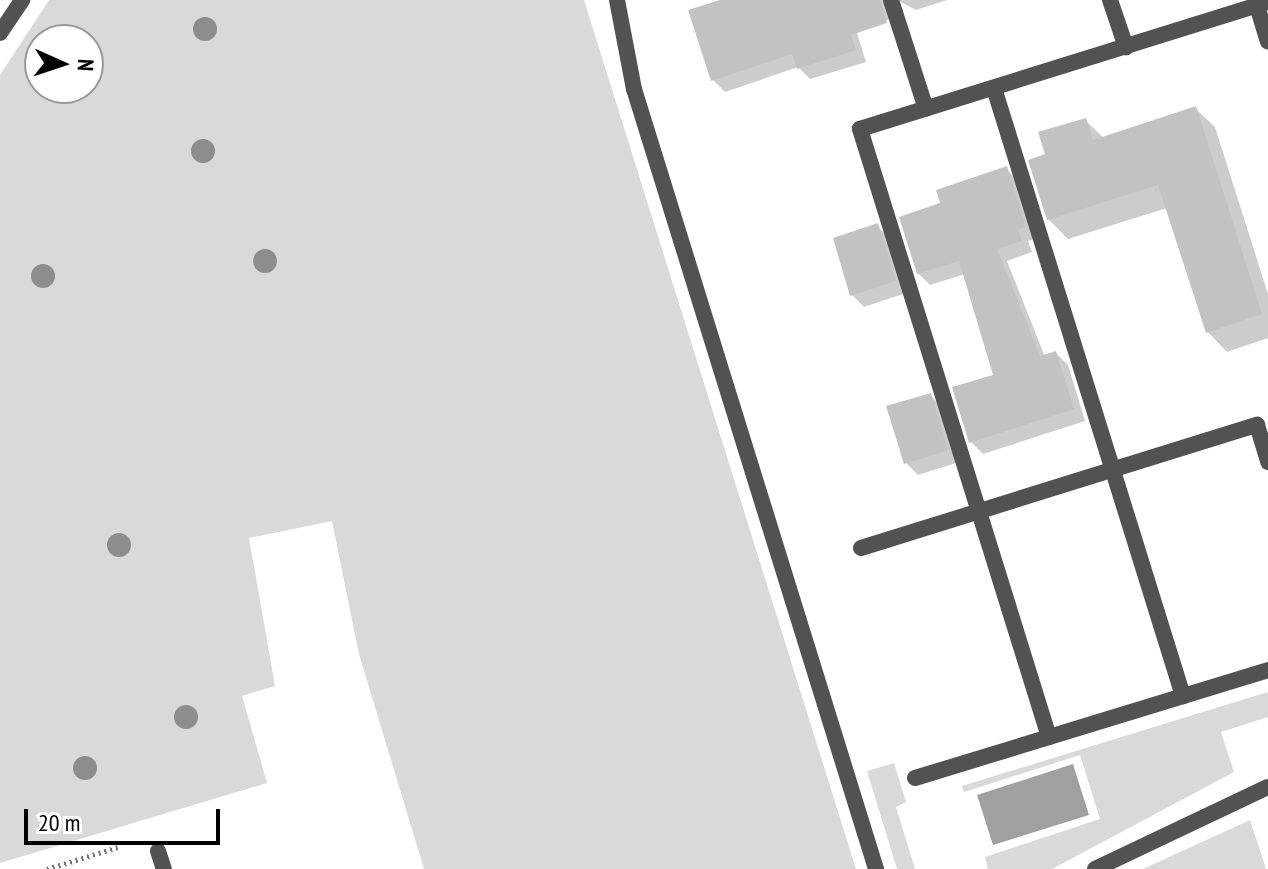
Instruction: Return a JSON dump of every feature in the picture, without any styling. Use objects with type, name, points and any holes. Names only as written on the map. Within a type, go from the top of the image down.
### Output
[{"type":"lane","points":[[0,33],[22,0]]},
{"type":"lane","points":[[617,0],[634,89],[876,869]]},
{"type":"lane","points":[[891,0],[926,109]]},
{"type":"lane","points":[[1110,0],[1126,47]]},
{"type":"lane","points":[[1049,737],[860,129],[1262,4],[1268,41]]},
{"type":"lane","points":[[994,88],[1183,696]]},
{"type":"lane","points":[[861,548],[1257,425],[1268,462]]},
{"type":"lane","points":[[915,778],[1268,670]]},
{"type":"lane","points":[[1095,869],[1268,787]]},
{"type":"lane","points":[[158,851],[164,869]]},
{"type":"path","points":[[47,869],[123,846],[158,851]]},
{"type":"shaded area","points":[[49,0],[584,0],[856,869],[424,869],[359,654],[332,521],[249,538],[275,686],[242,696],[267,783],[0,863],[0,75],[24,38],[24,104],[104,104],[104,24],[33,24]]},
{"type":"shaded area","points":[[1268,692],[1268,717],[1221,732],[1234,772],[1052,869],[988,869],[985,857],[1100,819],[1080,755],[964,792],[962,786]]},
{"type":"shaded area","points":[[894,763],[906,802],[896,807],[915,869],[897,869],[867,771]]},
{"type":"shaded area","points":[[1073,764],[1089,815],[993,845],[977,795]]},
{"type":"shaded area","points":[[1250,820],[1266,869],[1143,869]]},
{"type":"building","points":[[720,0],[880,0],[887,23],[851,35],[856,50],[797,69],[792,54],[711,81],[688,10]]},
{"type":"building","points":[[1196,106],[1262,314],[1206,333],[1158,185],[1047,220],[1028,160],[1045,154],[1038,132],[1086,118],[1093,140]]},
{"type":"building","points":[[1007,166],[1026,227],[1018,229],[1022,241],[997,249],[1040,356],[1056,351],[1074,409],[969,443],[952,387],[993,375],[959,261],[917,274],[899,217],[940,203],[936,190]]},
{"type":"building","points":[[878,223],[896,281],[850,296],[833,238]]},
{"type":"building","points":[[931,393],[948,450],[904,464],[886,406]]}]
